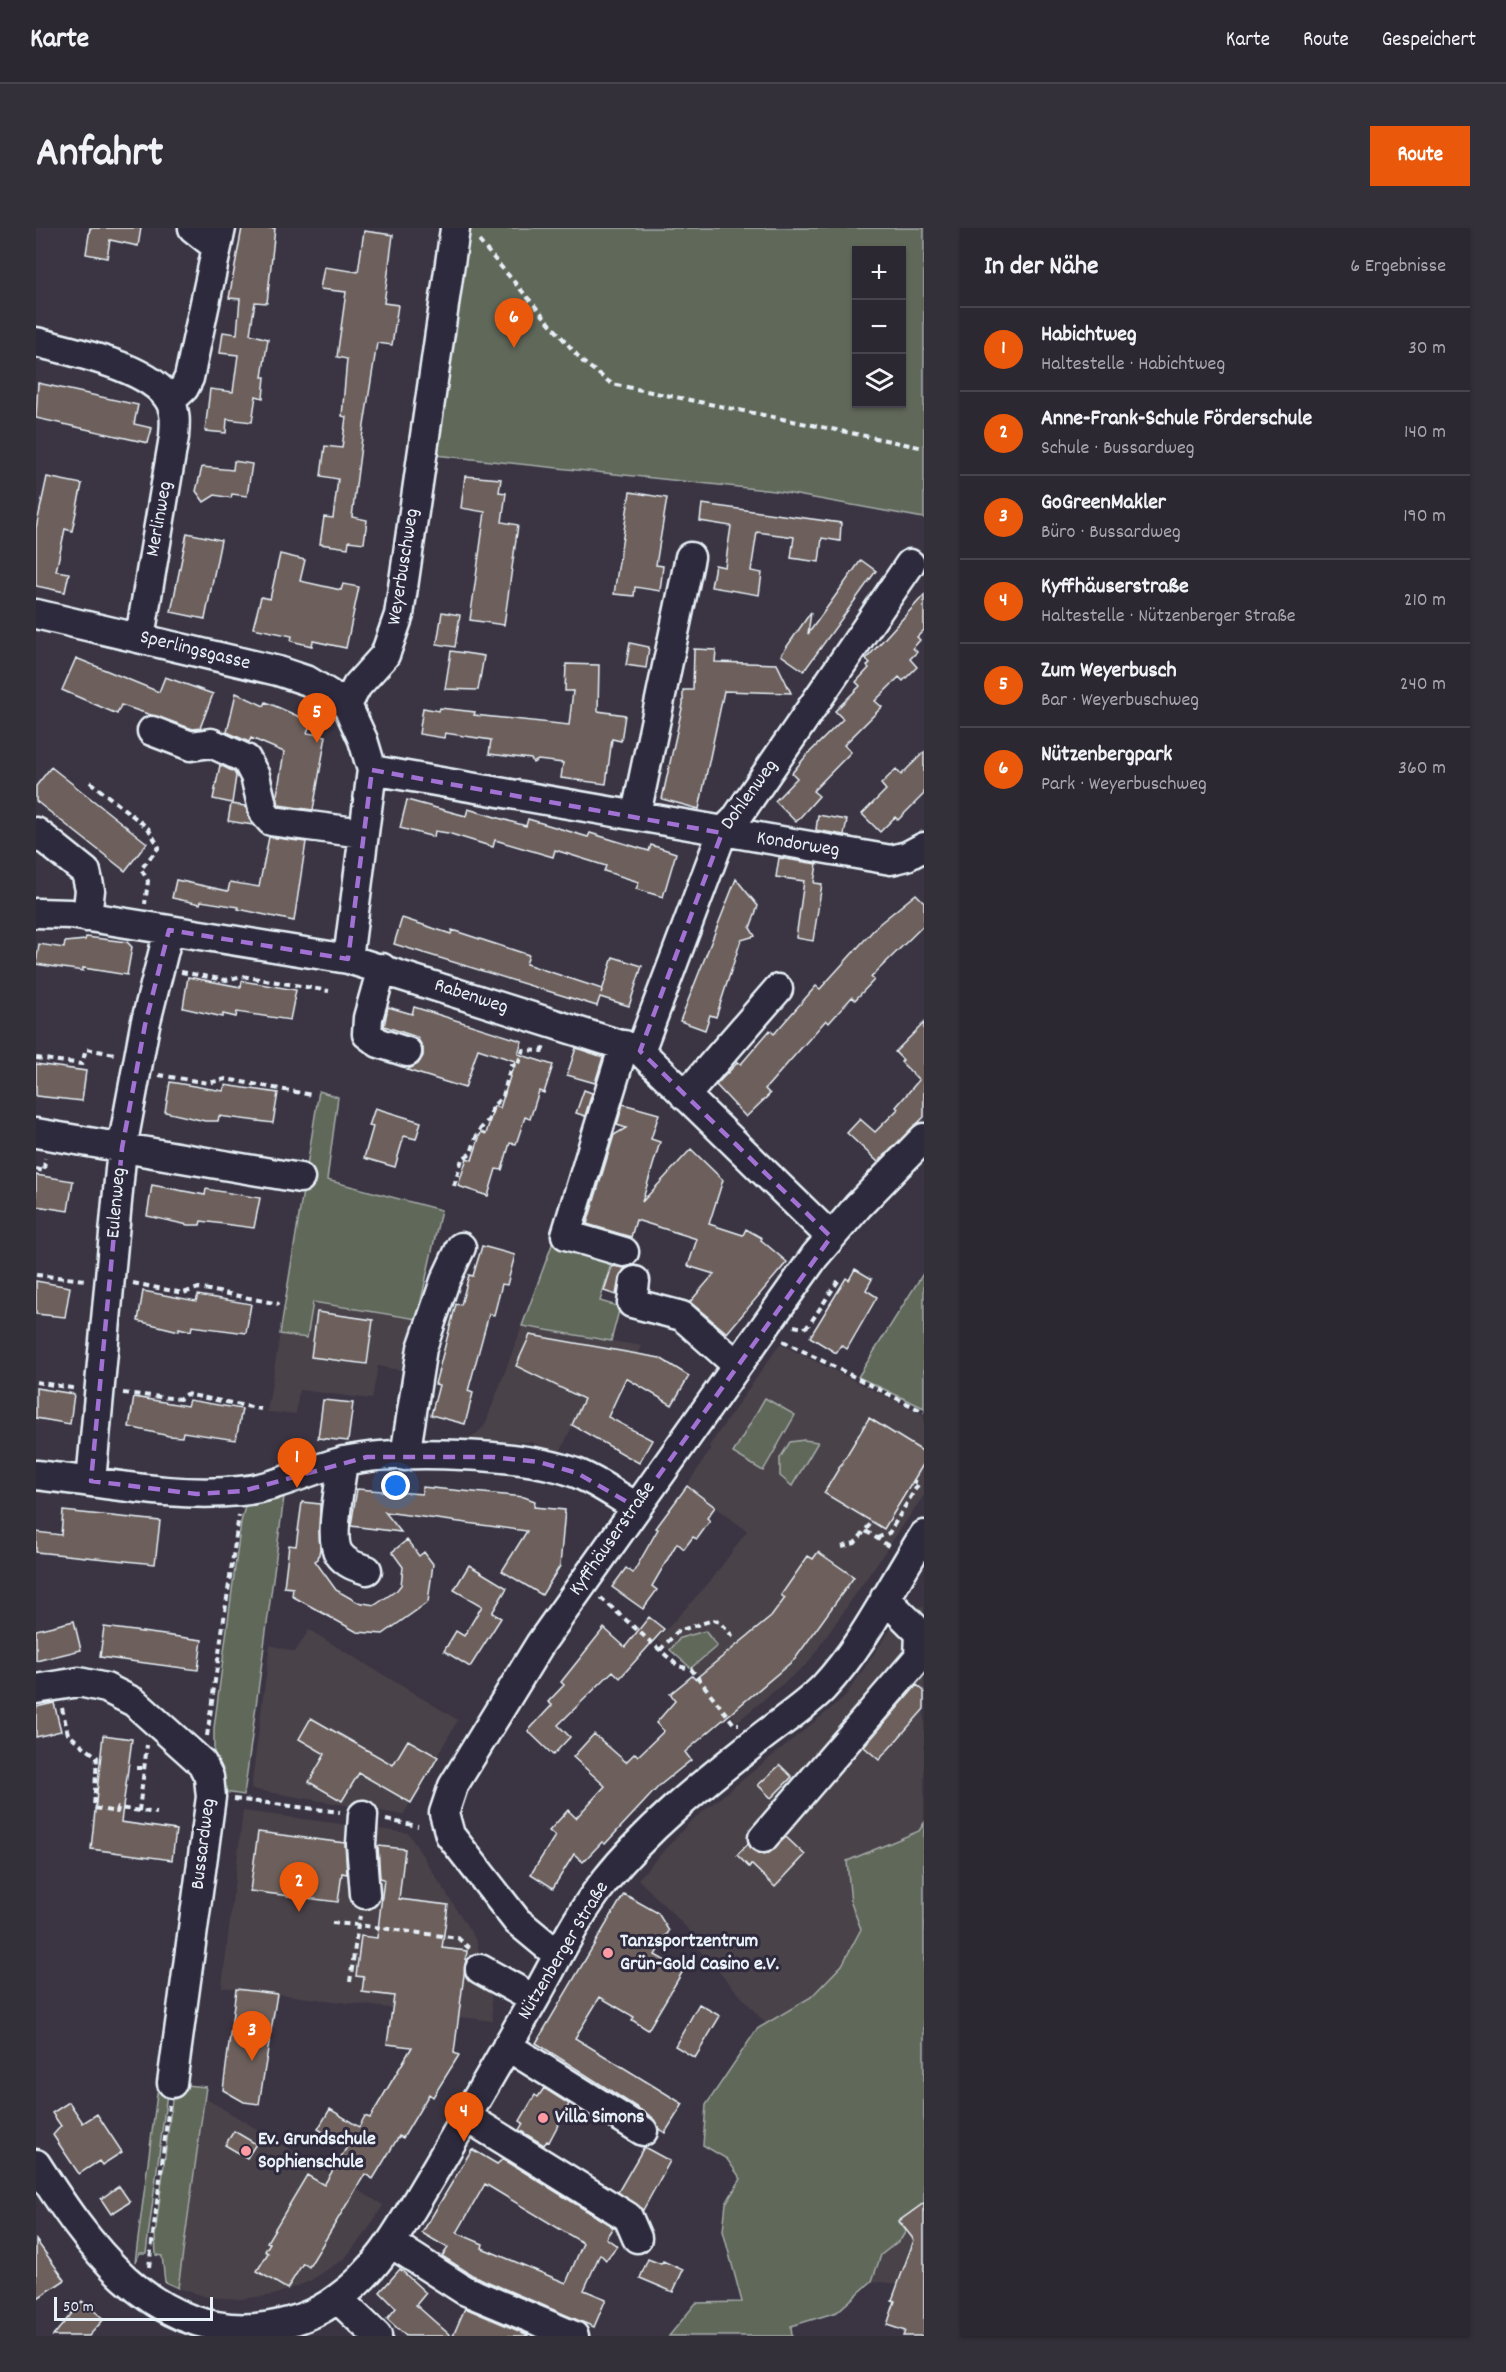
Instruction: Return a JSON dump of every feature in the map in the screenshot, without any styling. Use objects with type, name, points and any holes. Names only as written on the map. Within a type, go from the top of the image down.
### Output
[{"type":"street","points":[[36,342],[129,370],[158,387],[170,401],[184,388],[189,378],[219,238],[193,228]]},
{"type":"street","name":"Weyerbuschweg","points":[[347,705],[357,686],[385,655],[399,615],[465,233]]},
{"type":"street","name":"Merlinweg","points":[[140,637],[174,437],[176,418],[170,401]]},
{"type":"street","points":[[636,814],[690,557]]},
{"type":"street","name":"Dohlenweg","points":[[624,1252],[566,1234],[632,1048],[722,833],[735,820],[910,564]]},
{"type":"street","name":"Sperlingsgasse","points":[[36,614],[278,671],[308,681],[347,705]]},
{"type":"street","points":[[347,705],[363,740],[372,770],[348,959]]},
{"type":"street","points":[[152,731],[190,746],[211,743],[246,759],[255,776],[264,813],[271,821],[363,834]]},
{"type":"street","name":"Kondorweg","points":[[372,770],[636,814],[722,833],[891,860],[907,856],[924,847]]},
{"type":"street","points":[[36,832],[86,872],[90,890],[87,916]]},
{"type":"street","name":"Rabenweg","points":[[36,913],[87,916],[348,959],[632,1048],[831,1237]]},
{"type":"street","name":"Eulenweg","points":[[91,1481],[122,1148],[136,1065],[169,930]]},
{"type":"street","points":[[382,968],[368,1018],[367,1034],[379,1043],[407,1052]]},
{"type":"street","points":[[685,1096],[778,989]]},
{"type":"street","points":[[36,1133],[300,1179]]},
{"type":"street","name":"Kyffhäuserstraße","points":[[558,1955],[537,1940],[508,1911],[450,1835],[444,1813],[449,1794],[466,1761],[583,1582],[736,1364],[831,1237],[924,1137]]},
{"type":"street","points":[[405,1456],[422,1348],[445,1281],[461,1247]]},
{"type":"street","points":[[635,1281],[632,1303],[682,1316],[736,1364]]},
{"type":"street","points":[[36,1475],[197,1494],[243,1491],[343,1461],[367,1457],[492,1457],[539,1462],[577,1473],[636,1507]]},
{"type":"street","points":[[343,1461],[334,1540],[339,1554],[351,1565],[367,1570]]},
{"type":"street","name":"Nützenberger Straße","points":[[36,2164],[86,2240],[107,2266],[172,2327],[199,2326],[226,2330],[274,2326],[297,2328],[338,2299],[368,2271],[391,2243],[467,2117],[558,1955],[596,1894],[620,1863],[690,1794],[820,1691],[848,1659],[924,1535]]},
{"type":"street","points":[[763,1838],[919,1657],[920,1633],[885,1598]]},
{"type":"street","points":[[46,1686],[79,1682],[106,1688],[134,1702],[202,1763]]},
{"type":"street","name":"Bussardweg","points":[[172,2083],[212,1797],[209,1777],[202,1763]]},
{"type":"street","points":[[363,1815],[361,1844],[365,1894]]},
{"type":"street","points":[[480,1969],[534,1999]]},
{"type":"street","points":[[507,2046],[643,2131]]},
{"type":"street","points":[[467,2117],[628,2217],[637,2238]]},
{"type":"street","points":[[391,2243],[464,2290],[574,2336]]},
{"type":"street","points":[[338,2299],[377,2336]]},
{"type":"path","points":[[465,233],[583,362],[612,384],[924,448]]},
{"type":"path","points":[[90,782],[148,828],[159,847],[141,869],[148,881],[142,925]]},
{"type":"path","points":[[160,968],[226,980],[242,976],[329,991]]},
{"type":"path","points":[[454,1186],[462,1159],[471,1153],[478,1132],[489,1119],[493,1106],[502,1096],[511,1065],[517,1066],[522,1050],[542,1052],[554,1024]]},
{"type":"path","points":[[36,1058],[81,1064],[86,1049],[136,1065],[208,1083],[226,1079],[312,1095]]},
{"type":"path","points":[[36,1275],[74,1280],[111,1279],[183,1293],[199,1288],[279,1304]]},
{"type":"path","points":[[809,1325],[840,1278]]},
{"type":"path","points":[[761,1330],[924,1412]]},
{"type":"path","points":[[36,1382],[100,1393]]},
{"type":"path","points":[[136,1392],[180,1399],[186,1394],[261,1408]]},
{"type":"path","points":[[877,1538],[889,1533],[919,1484],[913,1480]]},
{"type":"path","points":[[202,1763],[243,1491]]},
{"type":"path","points":[[842,1547],[855,1543],[872,1522]]},
{"type":"path","points":[[866,1531],[888,1545]]},
{"type":"path","points":[[583,1582],[678,1666],[691,1669],[734,1724]]},
{"type":"path","points":[[660,1650],[678,1630],[713,1620],[720,1622],[736,1641]]},
{"type":"path","points":[[46,1686],[68,1734],[97,1757],[94,1808],[117,1812],[118,1808],[157,1814]]},
{"type":"path","points":[[139,1811],[148,1737],[158,1724]]},
{"type":"path","points":[[136,1768],[144,1768]]},
{"type":"path","points":[[212,1797],[363,1815],[417,1826]]},
{"type":"path","points":[[332,1923],[458,1938],[470,1948],[480,1969]]},
{"type":"path","points":[[350,1982],[358,1925]]},
{"type":"path","points":[[133,2289],[148,2268],[172,2083]]},
{"type":"highlighted area","points":[[372,770],[722,833],[640,1051],[831,1237],[636,1507],[577,1473],[539,1462],[492,1457],[367,1457],[243,1491],[197,1494],[91,1481],[122,1148],[145,1025],[169,930],[348,959]]},
{"type":"shaded area","points":[[312,1302],[417,1319],[409,1372],[378,1366],[372,1399],[299,1390],[296,1414],[267,1412],[280,1334],[307,1338]]},
{"type":"shaded area","points":[[522,1326],[642,1346],[610,1412],[585,1400],[560,1452],[530,1442],[461,1440],[475,1435],[485,1425]]},
{"type":"shaded area","points":[[780,1344],[924,1415],[924,1495],[808,1663],[737,1722],[696,1673],[657,1640],[713,1578],[747,1531],[687,1485],[711,1449],[709,1446]]},
{"type":"shaded area","points":[[907,1605],[924,1607],[924,1823],[919,1831],[847,1862],[851,1903],[861,1929],[842,1965],[811,1997],[766,2024],[693,1943],[697,1938],[638,1879],[690,1822],[844,1698]]},
{"type":"shaded area","points":[[309,1630],[458,1720],[403,1815],[251,1789],[270,1645],[295,1652]]},
{"type":"shaded area","points":[[243,1811],[408,1833],[476,1940],[491,1995],[493,2021],[222,1987]]},
{"type":"shaded area","name":"Ev. Grundschule Sophienschule","points":[[205,2098],[383,2205],[369,2228],[345,2258],[310,2281],[274,2295],[241,2299],[207,2297],[178,2288]]},
{"type":"shaded area","points":[[924,2203],[924,2264],[899,2284],[872,2281],[881,2255],[901,2240],[899,2222]]},
{"type":"green space","points":[[453,228],[924,228],[924,518],[775,491],[426,454]]},
{"type":"green space","points":[[319,1091],[338,1097],[327,1180],[441,1210],[417,1319],[313,1302],[307,1338],[280,1334]]},
{"type":"green space","points":[[553,1242],[613,1257],[600,1301],[620,1307],[611,1341],[522,1326]]},
{"type":"green space","points":[[924,1272],[924,1408],[858,1377]]},
{"type":"green space","points":[[765,1398],[795,1415],[763,1471],[733,1453]]},
{"type":"green space","points":[[804,1440],[818,1442],[792,1486],[780,1476],[780,1458],[790,1442]]},
{"type":"green space","points":[[284,1497],[244,1795],[224,1792],[214,1769],[214,1728],[241,1522],[245,1506]]},
{"type":"green space","points":[[705,1631],[717,1646],[691,1668],[670,1650],[680,1638]]},
{"type":"green space","points":[[198,1781],[206,1796],[146,2253],[140,2253],[135,2262]]},
{"type":"green space","points":[[924,1823],[924,2203],[899,2222],[906,2231],[901,2239],[881,2255],[872,2281],[837,2312],[791,2326],[792,2336],[669,2336],[696,2303],[742,2302],[723,2231],[726,2203],[741,2179],[727,2159],[703,2145],[706,2105],[757,2029],[811,1997],[842,1965],[861,1929],[851,1903],[847,1861],[919,1831]]},
{"type":"green space","points":[[174,2084],[206,2087],[178,2288],[165,2282],[162,2256],[156,2255],[155,2236]]},
{"type":"building","points":[[90,228],[141,228],[138,246],[110,240],[107,258],[86,254]]},
{"type":"building","points":[[242,228],[275,228],[267,303],[255,302],[250,334],[268,339],[262,377],[265,377],[263,398],[256,396],[252,422],[227,419],[226,433],[205,431],[210,389],[233,392],[238,355],[220,353],[223,332],[237,334],[240,299],[229,298]]},
{"type":"building","points":[[364,231],[393,235],[384,303],[398,305],[392,345],[377,343],[362,438],[352,517],[367,520],[364,543],[349,541],[348,548],[320,544],[324,517],[333,518],[338,479],[321,476],[325,446],[342,448],[346,417],[342,416],[347,359],[337,357],[346,292],[320,289],[324,267],[358,272]]},
{"type":"building","points":[[38,383],[138,405],[134,424],[152,428],[148,443],[36,418]]},
{"type":"building","points":[[234,461],[252,464],[247,496],[232,494],[231,498],[215,495],[204,502],[196,491],[202,467],[233,470]]},
{"type":"building","points":[[465,476],[501,479],[499,492],[506,493],[502,522],[518,525],[504,625],[470,620],[485,512],[461,508]]},
{"type":"building","points":[[47,477],[82,484],[72,531],[65,529],[56,571],[69,573],[65,592],[36,586],[36,528]]},
{"type":"building","points":[[630,492],[667,498],[656,565],[663,566],[660,591],[635,587],[634,596],[614,594]]},
{"type":"building","points":[[702,504],[841,523],[840,541],[822,538],[819,562],[791,558],[794,537],[757,532],[751,571],[762,573],[759,595],[711,587],[715,565],[725,567],[731,526],[700,521]]},
{"type":"building","points":[[187,533],[221,540],[205,619],[171,612]]},
{"type":"building","points":[[280,554],[305,560],[300,581],[341,590],[343,584],[359,587],[346,648],[313,641],[312,646],[291,641],[292,636],[253,628],[261,597],[270,599]]},
{"type":"building","points":[[861,560],[876,571],[804,671],[781,655],[811,612],[808,634]]},
{"type":"building","points":[[924,595],[924,630],[917,637],[920,640],[913,648],[917,652],[910,659],[917,667],[903,681],[899,677],[875,701],[882,707],[844,745],[851,752],[813,791],[819,796],[796,822],[775,801],[797,778],[792,773],[806,756],[843,719],[835,711],[860,686],[856,682],[869,668],[867,666],[870,663],[866,659]]},
{"type":"building","points":[[442,612],[460,615],[455,647],[437,644]]},
{"type":"building","points":[[630,643],[649,647],[646,668],[626,665]]},
{"type":"building","points":[[694,649],[716,650],[715,662],[777,664],[791,693],[724,691],[699,809],[662,799],[683,704],[683,690],[693,690]]},
{"type":"building","points":[[451,651],[484,656],[478,690],[445,689]]},
{"type":"building","points":[[76,658],[159,692],[165,677],[213,694],[200,728],[193,729],[121,705],[117,714],[62,690]]},
{"type":"building","points":[[566,664],[599,665],[598,711],[625,715],[621,741],[612,739],[606,784],[561,778],[563,763],[538,760],[533,763],[531,759],[489,754],[491,740],[445,733],[444,738],[419,734],[423,708],[475,712],[474,715],[569,725],[573,691],[565,691]]},
{"type":"building","points":[[236,693],[264,706],[266,702],[311,722],[307,733],[326,736],[313,810],[279,805],[277,795],[284,752],[251,738],[249,742],[227,732]]},
{"type":"building","points":[[924,752],[924,794],[898,820],[895,817],[880,832],[862,814],[886,790],[881,784],[896,769],[901,775]]},
{"type":"building","points":[[220,765],[234,772],[236,776],[232,803],[213,799]]},
{"type":"building","points":[[51,767],[147,843],[125,871],[36,801],[36,786]]},
{"type":"building","points":[[407,800],[466,816],[468,809],[526,826],[528,819],[588,837],[590,833],[649,851],[651,845],[676,853],[663,897],[636,889],[639,882],[604,871],[606,866],[555,850],[553,857],[495,840],[493,847],[448,833],[435,831],[434,837],[400,828]]},
{"type":"building","points":[[231,804],[245,806],[253,825],[228,821]]},
{"type":"building","points":[[818,815],[847,820],[844,835],[816,830]]},
{"type":"building","points":[[269,837],[306,842],[294,921],[238,909],[239,907],[201,901],[200,904],[172,898],[176,880],[228,891],[230,882],[259,887]]},
{"type":"building","points":[[779,858],[817,864],[814,883],[822,884],[813,941],[796,938],[804,881],[776,877]]},
{"type":"building","points":[[736,879],[758,906],[750,928],[755,936],[741,940],[716,1017],[710,1015],[705,1030],[680,1021]]},
{"type":"building","points":[[916,894],[924,902],[924,925],[871,977],[874,980],[855,1000],[852,997],[829,1023],[826,1020],[765,1089],[770,1094],[746,1117],[716,1085],[738,1062],[741,1064],[770,1030],[774,1034],[816,986],[820,989],[879,924]]},
{"type":"building","points":[[402,918],[451,934],[452,930],[529,955],[526,964],[602,989],[601,994],[613,957],[642,966],[629,1006],[600,997],[597,1006],[394,944]]},
{"type":"building","points":[[86,937],[127,942],[132,947],[127,975],[36,964],[39,944],[64,948],[65,942],[85,940]]},
{"type":"building","points":[[188,977],[241,987],[242,981],[296,990],[290,1020],[237,1012],[236,1017],[223,1014],[223,1017],[183,1008]]},
{"type":"building","points":[[388,1007],[412,1014],[414,1007],[522,1041],[518,1054],[553,1065],[544,1093],[539,1091],[530,1119],[525,1117],[516,1144],[510,1143],[502,1170],[496,1169],[488,1196],[458,1186],[467,1158],[472,1160],[481,1132],[486,1134],[494,1106],[500,1108],[515,1061],[478,1049],[465,1088],[407,1070],[418,1064],[423,1056],[423,1048],[417,1037],[384,1026]]},
{"type":"building","points":[[924,1023],[924,1117],[878,1162],[847,1133],[860,1119],[875,1132],[898,1109],[896,1107],[919,1080],[901,1062],[903,1060],[895,1052]]},
{"type":"building","points":[[576,1048],[603,1057],[595,1083],[567,1075]]},
{"type":"building","points":[[36,1064],[86,1071],[82,1101],[36,1096]]},
{"type":"building","points":[[170,1082],[223,1091],[225,1085],[278,1093],[273,1123],[219,1116],[218,1121],[205,1121],[165,1112]]},
{"type":"building","points":[[584,1090],[592,1093],[585,1116],[576,1113]]},
{"type":"building","points":[[623,1104],[659,1114],[651,1139],[660,1142],[642,1202],[691,1149],[723,1180],[709,1224],[743,1235],[746,1229],[762,1238],[761,1240],[787,1262],[727,1333],[690,1302],[714,1274],[688,1266],[697,1239],[636,1220],[631,1237],[587,1224],[614,1135],[626,1128],[617,1125]]},
{"type":"building","points":[[375,1108],[421,1122],[416,1139],[404,1136],[395,1167],[364,1158],[373,1127],[369,1126]]},
{"type":"building","points":[[36,1175],[73,1181],[68,1211],[36,1206]]},
{"type":"building","points":[[152,1185],[205,1195],[206,1189],[260,1198],[254,1228],[201,1221],[200,1225],[188,1225],[147,1216]]},
{"type":"building","points":[[482,1246],[515,1255],[507,1285],[502,1284],[494,1315],[489,1314],[468,1391],[473,1393],[465,1424],[431,1415],[439,1385],[435,1384],[456,1304],[461,1305],[469,1275],[473,1276]]},
{"type":"building","points":[[612,1266],[626,1268],[619,1278],[616,1295],[604,1291]]},
{"type":"building","points":[[855,1269],[872,1279],[866,1290],[877,1297],[847,1349],[841,1345],[836,1353],[810,1337],[846,1278],[849,1280]]},
{"type":"building","points":[[36,1281],[70,1287],[65,1317],[36,1314]]},
{"type":"building","points":[[143,1291],[196,1301],[198,1295],[251,1304],[246,1333],[192,1326],[191,1331],[179,1328],[179,1331],[138,1321]]},
{"type":"building","points":[[317,1312],[373,1320],[367,1364],[311,1357]]},
{"type":"building","points":[[530,1335],[660,1358],[689,1376],[672,1405],[626,1378],[608,1417],[652,1440],[639,1463],[572,1425],[584,1399],[516,1366]]},
{"type":"building","points":[[36,1388],[74,1394],[70,1424],[36,1418]]},
{"type":"building","points":[[134,1397],[187,1406],[189,1400],[242,1409],[236,1440],[183,1432],[182,1437],[169,1436],[129,1427]]},
{"type":"building","points":[[323,1400],[353,1403],[348,1441],[318,1438]]},
{"type":"building","points":[[869,1418],[924,1452],[924,1463],[884,1529],[824,1493]]},
{"type":"building","points":[[687,1486],[715,1507],[707,1518],[710,1521],[697,1539],[693,1537],[684,1549],[677,1543],[652,1586],[657,1590],[643,1609],[612,1587],[626,1568],[633,1573],[658,1529],[656,1528]]},
{"type":"building","points":[[422,1487],[524,1497],[535,1501],[534,1507],[565,1510],[560,1566],[542,1595],[502,1571],[527,1531],[385,1512],[401,1532],[351,1526],[357,1489],[422,1494]]},
{"type":"building","points":[[302,1502],[320,1504],[320,1549],[318,1559],[315,1561],[336,1590],[357,1602],[375,1605],[397,1590],[401,1585],[403,1567],[392,1552],[407,1540],[419,1556],[424,1552],[433,1564],[428,1602],[383,1634],[357,1632],[292,1596],[293,1588],[284,1587],[289,1545],[296,1546]]},
{"type":"building","points":[[63,1511],[160,1521],[155,1564],[36,1552],[36,1532],[61,1535]]},
{"type":"building","points":[[818,1552],[854,1577],[795,1659],[685,1752],[691,1760],[659,1786],[605,1844],[602,1842],[583,1862],[574,1854],[553,1888],[531,1874],[555,1836],[549,1831],[568,1810],[576,1818],[605,1786],[573,1757],[594,1734],[626,1762],[635,1753],[638,1756],[664,1731],[656,1723],[675,1701],[670,1694],[692,1676],[695,1679],[771,1617],[785,1598],[781,1595],[808,1556],[813,1559]]},
{"type":"building","points":[[469,1565],[507,1588],[492,1613],[501,1618],[470,1667],[444,1651],[456,1631],[464,1636],[482,1606],[454,1590]]},
{"type":"building","points":[[649,1617],[664,1629],[620,1678],[613,1671],[558,1725],[570,1737],[553,1755],[528,1731],[552,1705],[548,1702],[564,1685],[561,1682],[604,1628],[625,1647]]},
{"type":"building","points":[[74,1621],[81,1650],[36,1661],[36,1630]]},
{"type":"building","points":[[104,1627],[202,1640],[198,1670],[100,1657]]},
{"type":"building","points":[[917,1685],[924,1691],[924,1709],[879,1760],[864,1747]]},
{"type":"building","points":[[54,1703],[61,1731],[36,1737],[36,1707]]},
{"type":"building","points":[[311,1718],[393,1765],[408,1740],[438,1757],[411,1803],[359,1773],[342,1801],[309,1782],[325,1754],[299,1739]]},
{"type":"building","points":[[103,1735],[132,1739],[121,1822],[176,1830],[172,1860],[91,1849]]},
{"type":"building","points":[[780,1765],[792,1777],[771,1798],[758,1785]]},
{"type":"building","points":[[258,1832],[345,1843],[347,1874],[342,1873],[338,1902],[250,1891]]},
{"type":"building","points":[[786,1837],[805,1855],[775,1887],[751,1864],[749,1867],[737,1855],[748,1844],[759,1854],[769,1853]]},
{"type":"building","points":[[378,1846],[405,1849],[399,1899],[448,1905],[442,1948],[467,1951],[454,2053],[459,2055],[433,2097],[429,2094],[403,2138],[399,2136],[373,2179],[365,2174],[309,2267],[303,2263],[287,2289],[257,2271],[268,2253],[265,2251],[270,2243],[267,2242],[307,2175],[324,2185],[347,2147],[318,2129],[330,2109],[359,2127],[365,2116],[370,2118],[412,2047],[387,2044],[394,1996],[362,1992],[364,1977],[356,1976],[361,1936],[377,1938],[384,1879],[380,1878]]},
{"type":"building","points":[[624,1894],[658,1913],[669,1931],[655,1955],[683,1971],[648,2030],[632,2020],[634,2017],[600,1997],[575,2038],[683,2104],[665,2133],[659,2129],[652,2117],[536,2043]]},
{"type":"building","points":[[236,1989],[277,1994],[259,2104],[244,2102],[223,2090]]},
{"type":"building","points":[[699,2004],[720,2016],[695,2058],[675,2046]]},
{"type":"building","name":"Villa Simons","points":[[544,2088],[569,2104],[549,2142],[547,2141],[544,2145],[519,2130],[523,2123],[520,2121],[535,2095],[538,2097]]},
{"type":"building","points":[[69,2102],[83,2123],[97,2114],[122,2152],[102,2165],[99,2161],[79,2174],[53,2135],[61,2126],[52,2113]]},
{"type":"building","points":[[234,2131],[256,2144],[247,2158],[225,2145]]},
{"type":"building","points":[[644,2147],[670,2161],[643,2210],[618,2192]]},
{"type":"building","points":[[472,2149],[497,2164],[503,2159],[613,2227],[606,2238],[617,2246],[606,2260],[600,2254],[584,2290],[606,2299],[594,2327],[472,2275],[442,2256],[448,2248],[422,2233]],"holes":[[[485,2184],[583,2243],[566,2283],[482,2248],[483,2244],[457,2233]]]},
{"type":"building","points":[[119,2186],[130,2202],[111,2214],[101,2199]]},
{"type":"building","points":[[924,2203],[924,2336],[903,2336],[905,2331],[887,2325],[895,2301],[892,2300],[914,2240],[899,2221]]},
{"type":"building","points":[[36,2240],[65,2280],[36,2299]]},
{"type":"building","points":[[648,2259],[661,2264],[663,2261],[683,2270],[673,2292],[640,2278]]},
{"type":"building","points":[[400,2269],[426,2293],[416,2305],[451,2336],[406,2336],[387,2319],[396,2308],[380,2292]]},
{"type":"building","points":[[82,2301],[104,2319],[89,2336],[53,2336]]},
{"type":"building","points":[[465,2308],[528,2335],[528,2336],[453,2336]]},
{"type":"place","name":"Nützenbergpark","points":[[514,348]]},
{"type":"place","name":"Zum Weyerbusch","points":[[317,743]]},
{"type":"place","name":"Habichtweg","points":[[297,1488]]},
{"type":"place","name":"Anne-Frank-Schule Förderschule","points":[[299,1912]]},
{"type":"place","name":"Tanzsportzentrum Grün-Gold Casino e.V.","points":[[608,1953]]},
{"type":"place","name":"GoGreenMakler","points":[[252,2061]]},
{"type":"place","name":"Villa Simons","points":[[543,2118]]},
{"type":"place","name":"Kyffhäuserstraße","points":[[464,2142]]},
{"type":"place","name":"Ev. Grundschule Sophienschule","points":[[246,2151]]}]
